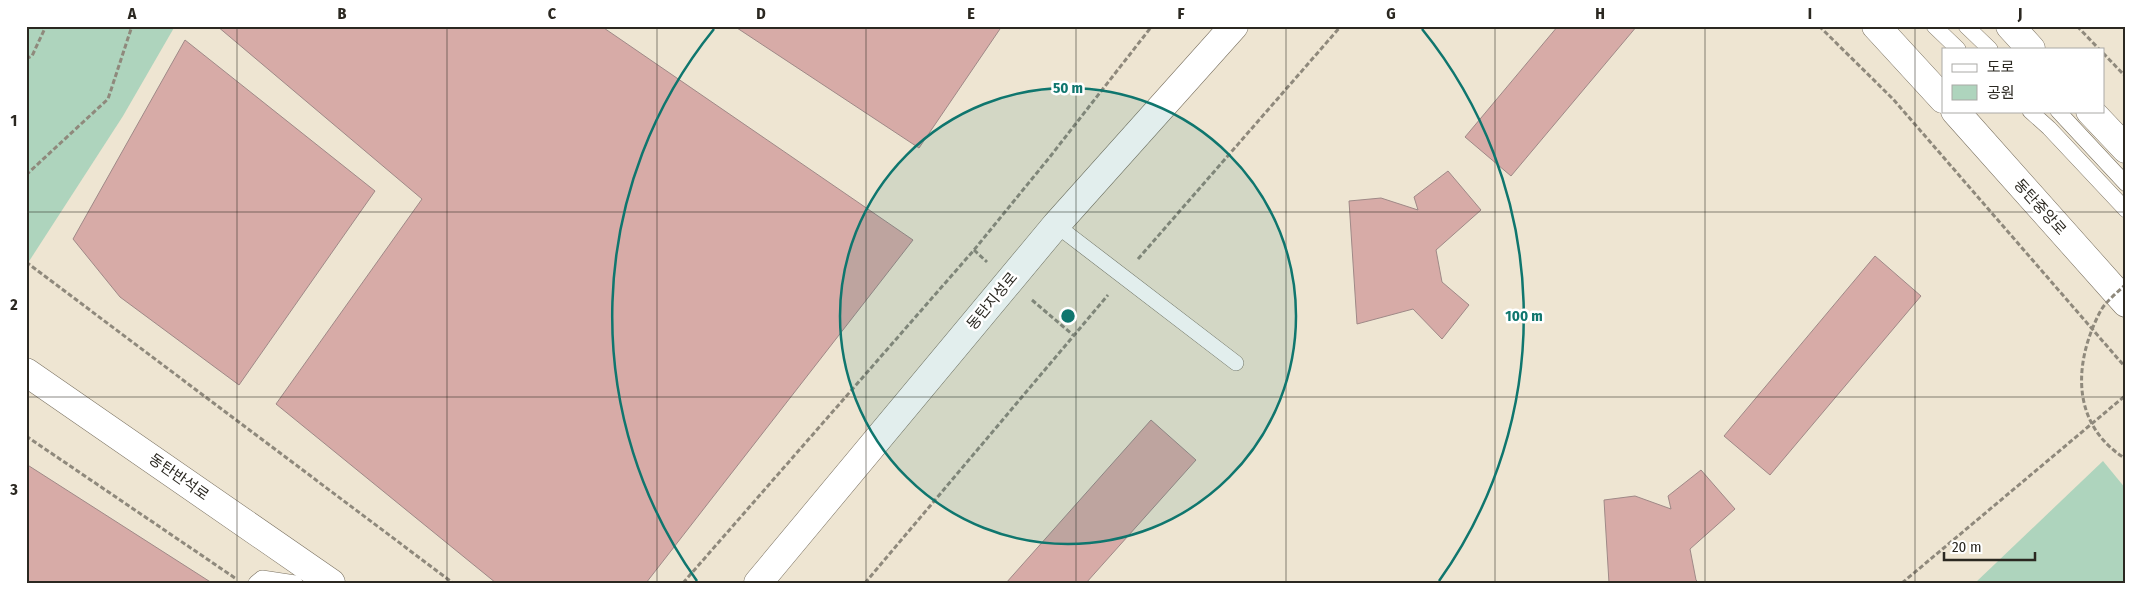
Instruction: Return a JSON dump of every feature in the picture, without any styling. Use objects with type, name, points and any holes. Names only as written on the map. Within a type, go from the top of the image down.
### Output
[{"type":"street","name":"동탄지성로","points":[[758,583],[1056,225],[1234,26]]},
{"type":"street","points":[[1876,26],[1942,98]]},
{"type":"street","points":[[2010,26],[2030,48]]},
{"type":"street","name":"동탄중앙로","points":[[1956,112],[2126,303]]},
{"type":"street","points":[[2091,112],[2126,149]]},
{"type":"street","name":"동탄반석로","points":[[26,372],[331,583]]},
{"type":"lane","points":[[1934,26],[1957,48]]},
{"type":"lane","points":[[1966,26],[1989,48]]},
{"type":"lane","points":[[2031,112],[2049,128],[2126,210]]},
{"type":"lane","points":[[2059,112],[2126,184]]},
{"type":"lane","points":[[1056,225],[1236,363]]},
{"type":"lane","points":[[256,583],[262,578],[295,583]]},
{"type":"path","points":[[26,59],[32,56],[46,26]]},
{"type":"path","points":[[26,175],[108,99],[132,26]]},
{"type":"path","points":[[683,583],[974,250],[1152,26]]},
{"type":"path","points":[[865,583],[1122,277],[1341,26]]},
{"type":"path","points":[[1819,26],[1893,99],[2126,368]]},
{"type":"path","points":[[2077,26],[2098,48]]},
{"type":"path","points":[[2104,54],[2126,77]]},
{"type":"path","points":[[26,262],[453,583]]},
{"type":"path","points":[[2126,284],[2101,311],[2084,353],[2080,382],[2087,416],[2104,441],[2126,459]]},
{"type":"path","points":[[1902,583],[2126,395]]},
{"type":"path","points":[[26,436],[241,583]]},
{"type":"green space","points":[[26,26],[175,26],[123,116],[26,266]]},
{"type":"green space","points":[[2103,461],[2126,489],[2126,583],[1975,583]]},
{"type":"building","points":[[217,26],[601,26],[913,240],[646,583],[496,583],[276,404],[422,199]]},
{"type":"building","points":[[734,26],[1002,26],[919,148]]},
{"type":"building","points":[[1558,26],[1637,26],[1511,176],[1465,137]]},
{"type":"building","points":[[185,40],[375,191],[239,385],[120,297],[73,239]]},
{"type":"building","points":[[1448,171],[1481,210],[1436,250],[1442,282],[1469,305],[1442,339],[1413,309],[1357,324],[1349,201],[1381,198],[1418,210],[1414,197]]},
{"type":"building","points":[[1875,256],[1921,296],[1770,475],[1724,436]]},
{"type":"building","points":[[1151,420],[1196,460],[1086,583],[1006,583]]},
{"type":"building","points":[[26,464],[212,583],[26,583]]},
{"type":"building","points":[[1701,470],[1735,509],[1690,549],[1696,580],[1699,583],[1609,583],[1604,500],[1635,496],[1671,509],[1668,496]]}]
